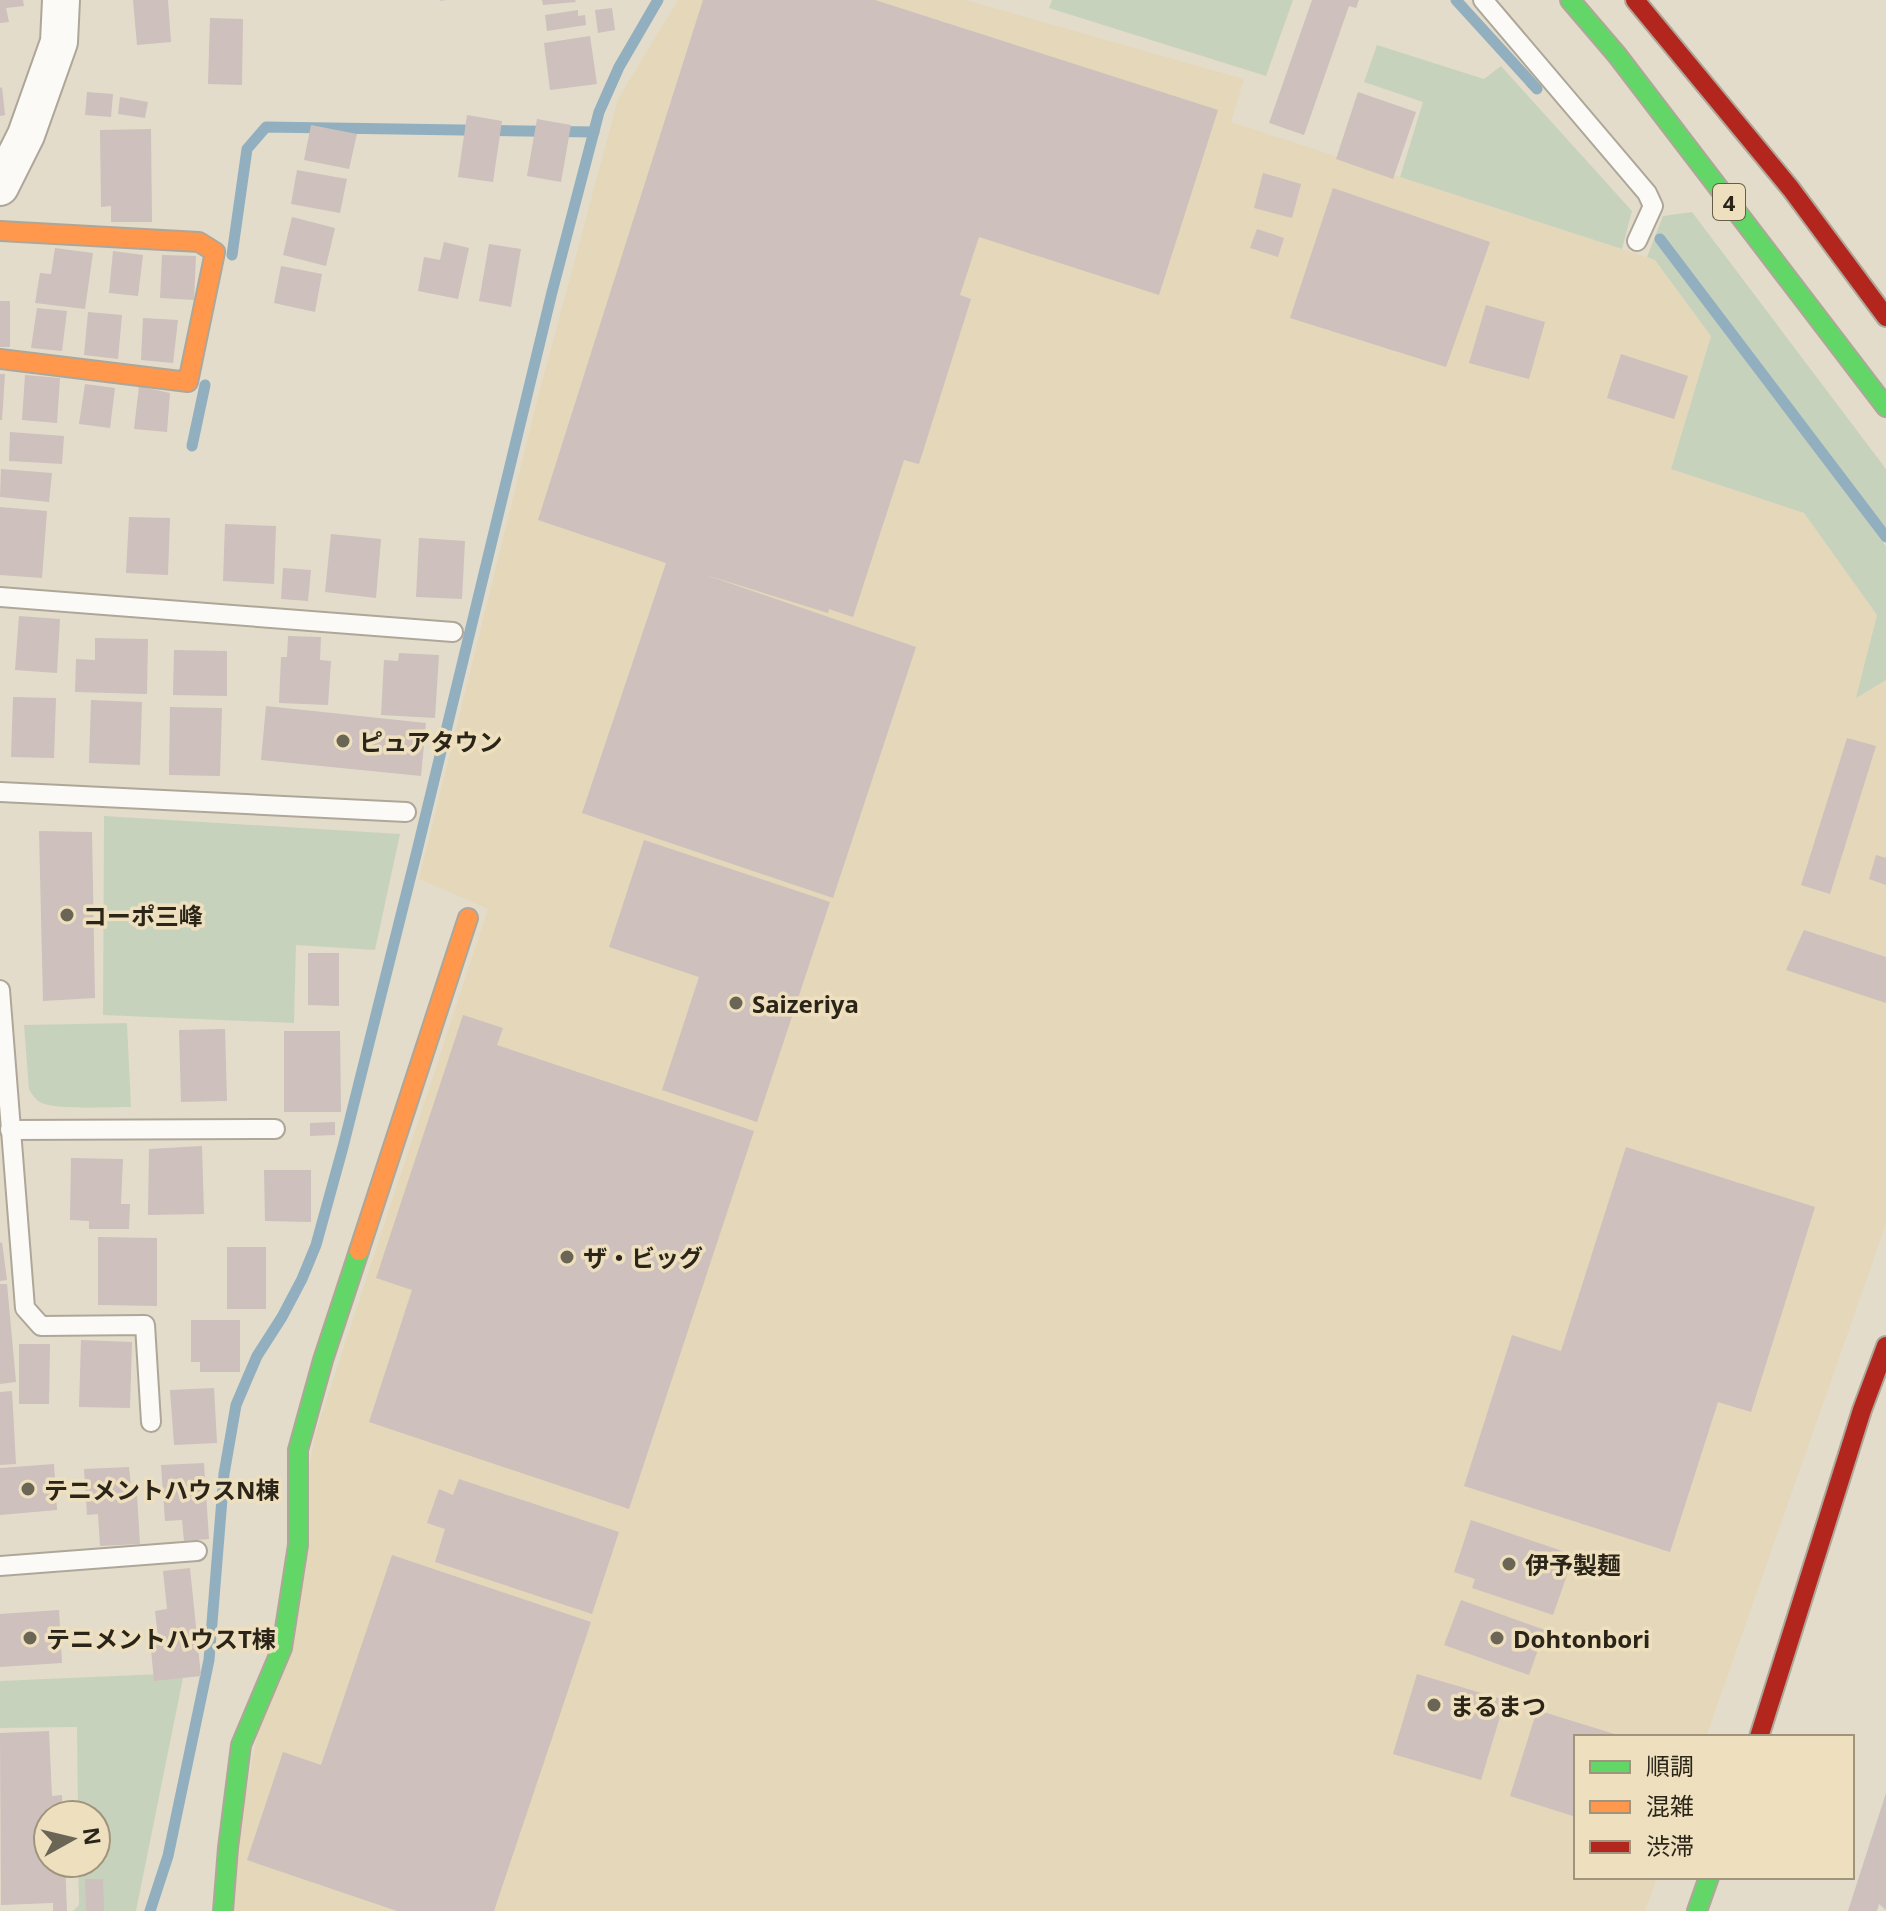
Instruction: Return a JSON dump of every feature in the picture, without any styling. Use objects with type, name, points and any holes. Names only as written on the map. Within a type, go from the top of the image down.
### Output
[{"type":"main road","name":"4","points":[[1570,0],[1617,55],[1886,407]]},
{"type":"main road","name":"4","points":[[1635,0],[1791,189],[1886,317]]},
{"type":"main road","points":[[0,231],[199,242],[215,252],[188,382],[0,359]]},
{"type":"main road","points":[[223,1911],[241,1745],[282,1648],[298,1545],[298,1450],[323,1360],[468,918]]},
{"type":"main road","points":[[1760,1735],[1862,1410],[1886,1346]]},
{"type":"main road","points":[[1697,1911],[1708,1879]]},
{"type":"street","points":[[0,187],[26,135],[59,42],[61,0]]},
{"type":"lane","points":[[1483,0],[1647,193],[1653,206],[1637,241]]},
{"type":"lane","points":[[0,597],[453,632]]},
{"type":"lane","points":[[0,792],[406,812]]},
{"type":"lane","points":[[0,990],[25,1308],[41,1326],[145,1325],[151,1422]]},
{"type":"lane","points":[[10,1130],[275,1129]]},
{"type":"lane","points":[[0,1566],[197,1551]]},
{"type":"shaded area","points":[[678,0],[966,0],[1244,79],[1231,122],[1655,260],[1711,336],[1671,469],[1804,513],[1877,615],[1857,697],[1886,680],[1886,1224],[1707,1735],[1574,1735],[1574,1879],[1656,1879],[1645,1911],[223,1911],[316,1432],[488,909],[419,879],[538,397],[618,99]]},
{"type":"green space","points":[[1052,0],[1293,0],[1266,76],[1049,8]]},
{"type":"green space","points":[[1377,45],[1484,79],[1501,66],[1632,211],[1622,249],[1400,177],[1423,102],[1364,82]]},
{"type":"green space","points":[[1692,212],[1886,469],[1886,530],[1659,236],[1656,242],[1886,546],[1886,680],[1856,698],[1877,615],[1804,513],[1671,469],[1711,336],[1655,260],[1647,257],[1663,216]]},
{"type":"green space","points":[[104,816],[400,834],[375,950],[296,945],[294,1023],[103,1015]]},
{"type":"green space","points":[[127,1023],[131,1107],[59,1107],[42,1103],[34,1097],[29,1089],[24,1025]]},
{"type":"green space","points":[[184,1673],[136,1911],[73,1911],[79,1905],[78,1879],[112,1879],[112,1799],[78,1799],[77,1727],[0,1728],[0,1681]]},
{"type":"building","points":[[0,0],[23,0],[24,6],[6,8],[9,22],[0,23]]},
{"type":"building","points":[[133,0],[168,0],[171,42],[137,45]]},
{"type":"building","points":[[542,0],[575,0],[576,2],[543,5]]},
{"type":"building","points":[[703,0],[875,0],[1218,110],[1159,295],[979,237],[960,295],[971,299],[919,464],[904,460],[853,617],[829,609],[828,613],[703,574],[916,647],[833,898],[582,813],[666,563],[538,520]]},
{"type":"building","points":[[1312,0],[1359,0],[1356,8],[1349,6],[1304,135],[1269,123]]},
{"type":"building","points":[[612,8],[615,30],[598,33],[595,10]]},
{"type":"building","points":[[578,10],[578,16],[585,15],[586,25],[547,31],[545,15]]},
{"type":"building","points":[[210,18],[243,19],[242,85],[208,84]]},
{"type":"building","points":[[590,36],[597,84],[550,90],[544,43]]},
{"type":"building","points":[[0,88],[5,115],[0,116]]},
{"type":"building","points":[[87,92],[113,94],[111,117],[85,115]]},
{"type":"building","points":[[1358,92],[1416,112],[1393,179],[1336,159]]},
{"type":"building","points":[[120,97],[148,102],[145,118],[118,114]]},
{"type":"building","points":[[467,115],[502,121],[493,182],[458,177]]},
{"type":"building","points":[[537,119],[571,125],[561,182],[527,176]]},
{"type":"building","points":[[311,125],[357,134],[349,169],[304,160]]},
{"type":"building","points":[[151,129],[152,222],[111,222],[111,206],[101,207],[100,130]]},
{"type":"building","points":[[297,170],[347,179],[340,213],[291,204]]},
{"type":"building","points":[[1263,173],[1301,184],[1292,218],[1254,208]]},
{"type":"building","points":[[1333,188],[1490,242],[1446,367],[1290,318]]},
{"type":"building","points":[[292,217],[335,228],[326,266],[283,255]]},
{"type":"building","points":[[1257,229],[1284,238],[1278,257],[1250,248]]},
{"type":"building","points":[[444,242],[469,248],[458,299],[418,291],[424,257],[440,260]]},
{"type":"building","points":[[489,244],[521,249],[511,307],[479,301]]},
{"type":"building","points":[[55,248],[93,253],[85,309],[35,303],[40,273],[51,274]]},
{"type":"building","points":[[113,251],[143,255],[138,296],[109,293]]},
{"type":"building","points":[[162,255],[196,256],[194,300],[160,298]]},
{"type":"building","points":[[281,266],[322,274],[315,312],[274,303]]},
{"type":"building","points":[[0,301],[10,301],[10,347],[0,347]]},
{"type":"building","points":[[1486,305],[1545,322],[1529,379],[1469,363]]},
{"type":"building","points":[[37,308],[67,311],[62,351],[31,348]]},
{"type":"building","points":[[88,312],[122,315],[118,359],[84,355]]},
{"type":"building","points":[[143,318],[178,320],[173,363],[141,360]]},
{"type":"building","points":[[1621,354],[1688,376],[1674,419],[1607,398]]},
{"type":"building","points":[[0,374],[5,374],[2,420],[0,420]]},
{"type":"building","points":[[25,375],[60,378],[57,423],[22,420]]},
{"type":"building","points":[[85,384],[115,388],[110,428],[79,424]]},
{"type":"building","points":[[139,386],[170,393],[167,432],[134,429]]},
{"type":"building","points":[[10,432],[64,436],[62,464],[9,461]]},
{"type":"building","points":[[1,469],[52,473],[49,502],[0,497]]},
{"type":"building","points":[[0,507],[47,511],[42,578],[0,575]]},
{"type":"building","points":[[129,517],[170,518],[168,575],[126,573]]},
{"type":"building","points":[[225,524],[276,526],[274,584],[223,581]]},
{"type":"building","points":[[331,534],[381,539],[376,598],[325,592]]},
{"type":"building","points":[[419,538],[465,541],[462,599],[416,597]]},
{"type":"building","points":[[283,568],[311,570],[308,601],[281,599]]},
{"type":"building","points":[[19,616],[60,619],[57,673],[15,670]]},
{"type":"building","points":[[288,636],[321,637],[320,660],[331,661],[328,705],[279,703],[281,657],[287,657]]},
{"type":"building","points":[[95,638],[148,639],[147,694],[75,692],[76,659],[95,660]]},
{"type":"building","points":[[174,650],[227,651],[227,696],[173,695]]},
{"type":"building","points":[[399,653],[439,655],[435,718],[381,715],[384,660],[398,661]]},
{"type":"building","points":[[13,697],[56,698],[54,758],[11,757]]},
{"type":"building","points":[[91,700],[142,702],[140,765],[89,763]]},
{"type":"building","name":"ピュアタウン","points":[[266,706],[426,723],[421,776],[261,760]]},
{"type":"building","points":[[170,707],[222,708],[220,776],[169,775]]},
{"type":"building","points":[[1847,738],[1876,746],[1830,894],[1801,885]]},
{"type":"building","name":"コーポ三峰","points":[[39,831],[92,832],[95,998],[43,1001]]},
{"type":"building","points":[[644,840],[830,902],[757,1122],[662,1090],[699,977],[609,947]]},
{"type":"building","points":[[1876,855],[1886,858],[1886,885],[1869,879]]},
{"type":"building","points":[[1804,930],[1886,957],[1886,1003],[1786,970]]},
{"type":"building","points":[[308,953],[339,953],[339,1006],[308,1005]]},
{"type":"building","points":[[463,1015],[503,1028],[497,1045],[754,1131],[629,1509],[369,1422],[412,1290],[376,1278]]},
{"type":"building","points":[[225,1029],[227,1101],[181,1102],[179,1030]]},
{"type":"building","points":[[284,1031],[340,1031],[341,1112],[284,1112]]},
{"type":"building","points":[[335,1122],[335,1135],[310,1136],[310,1123]]},
{"type":"building","points":[[202,1146],[204,1214],[148,1215],[149,1149]]},
{"type":"building","points":[[1626,1147],[1815,1207],[1751,1412],[1718,1402],[1670,1552],[1464,1486],[1512,1335],[1561,1351]]},
{"type":"building","points":[[71,1158],[123,1159],[121,1204],[130,1204],[129,1229],[89,1229],[89,1221],[70,1220]]},
{"type":"building","points":[[264,1170],[311,1170],[311,1222],[265,1221]]},
{"type":"building","points":[[98,1237],[157,1238],[157,1306],[98,1305]]},
{"type":"building","points":[[0,1243],[7,1280],[0,1281]]},
{"type":"building","points":[[227,1247],[266,1247],[266,1309],[227,1309]]},
{"type":"building","points":[[0,1284],[7,1284],[16,1382],[0,1384]]},
{"type":"building","points":[[191,1320],[240,1320],[240,1372],[200,1372],[200,1362],[191,1362]]},
{"type":"building","points":[[81,1340],[132,1342],[130,1408],[79,1407]]},
{"type":"building","points":[[19,1344],[50,1344],[49,1404],[19,1404]]},
{"type":"building","points":[[214,1388],[217,1443],[174,1445],[170,1390]]},
{"type":"building","points":[[12,1391],[16,1464],[0,1465],[0,1392]]},
{"type":"building","points":[[204,1463],[209,1539],[184,1541],[182,1520],[165,1521],[161,1465]]},
{"type":"building","name":"テニメントハウスN棟","points":[[54,1464],[57,1510],[0,1515],[0,1468]]},
{"type":"building","points":[[129,1467],[132,1496],[137,1495],[140,1544],[100,1546],[98,1514],[87,1515],[84,1469]]},
{"type":"building","points":[[459,1479],[619,1532],[592,1614],[435,1562],[445,1529],[427,1523],[439,1489],[453,1495]]},
{"type":"building","points":[[1471,1520],[1574,1555],[1553,1615],[1472,1588],[1475,1579],[1454,1572]]},
{"type":"building","points":[[392,1555],[591,1622],[494,1911],[397,1911],[247,1860],[283,1752],[321,1765]]},
{"type":"building","points":[[190,1568],[201,1676],[154,1681],[150,1639],[158,1637],[155,1611],[167,1609],[163,1571]]},
{"type":"building","points":[[1461,1600],[1545,1630],[1529,1675],[1444,1645]]},
{"type":"building","name":"テニメントハウスT棟","points":[[59,1610],[62,1663],[0,1667],[0,1614]]},
{"type":"building","points":[[1417,1674],[1505,1700],[1481,1780],[1393,1754]]},
{"type":"building","points":[[1537,1710],[1618,1735],[1574,1735],[1574,1816],[1510,1796]]},
{"type":"building","points":[[49,1731],[52,1796],[62,1795],[62,1799],[32,1799],[32,1879],[66,1879],[67,1911],[53,1911],[53,1903],[1,1905],[0,1733]]},
{"type":"building","points":[[1886,1793],[1886,1910],[1879,1904],[1877,1911],[1848,1911]]},
{"type":"building","points":[[85,1879],[103,1879],[104,1911],[86,1911]]},
{"type":"waterway","points":[[150,1911],[168,1856],[209,1660],[224,1474],[236,1405],[257,1356],[282,1317],[316,1245],[417,851],[552,292],[599,112],[619,67],[658,0]]},
{"type":"waterway","points":[[1456,0],[1537,89]]},
{"type":"waterway","points":[[232,255],[247,149],[266,127],[594,132]]},
{"type":"waterway","points":[[1660,239],[1886,537]]},
{"type":"waterway","points":[[192,446],[205,385]]},
{"type":"traffic: fast","points":[[1570,0],[1617,55],[1886,407]]},
{"type":"traffic: fast","points":[[223,1911],[241,1745],[282,1648],[298,1545],[298,1450],[323,1360],[359,1251]]},
{"type":"traffic: fast","points":[[1697,1911],[1708,1879]]},
{"type":"traffic: slow","points":[[0,231],[199,242],[215,252],[188,382],[0,359]]},
{"type":"traffic: slow","points":[[359,1251],[468,918]]},
{"type":"traffic: jam","points":[[1635,0],[1791,189],[1886,317]]},
{"type":"traffic: jam","points":[[1760,1735],[1862,1410],[1886,1346]]},
{"type":"place","name":"ピュアタウン","points":[[343,741]]},
{"type":"place","name":"コーポ三峰","points":[[67,915]]},
{"type":"place","name":"Saizeriya","points":[[736,1003]]},
{"type":"place","name":"ザ・ビッグ","points":[[567,1257]]},
{"type":"place","name":"テニメントハウスN棟","points":[[28,1489]]},
{"type":"place","name":"伊予製麺","points":[[1509,1564]]},
{"type":"place","name":"テニメントハウスT棟","points":[[30,1638]]},
{"type":"place","name":"Dohtonbori","points":[[1497,1638]]},
{"type":"place","name":"まるまつ","points":[[1434,1705]]}]
